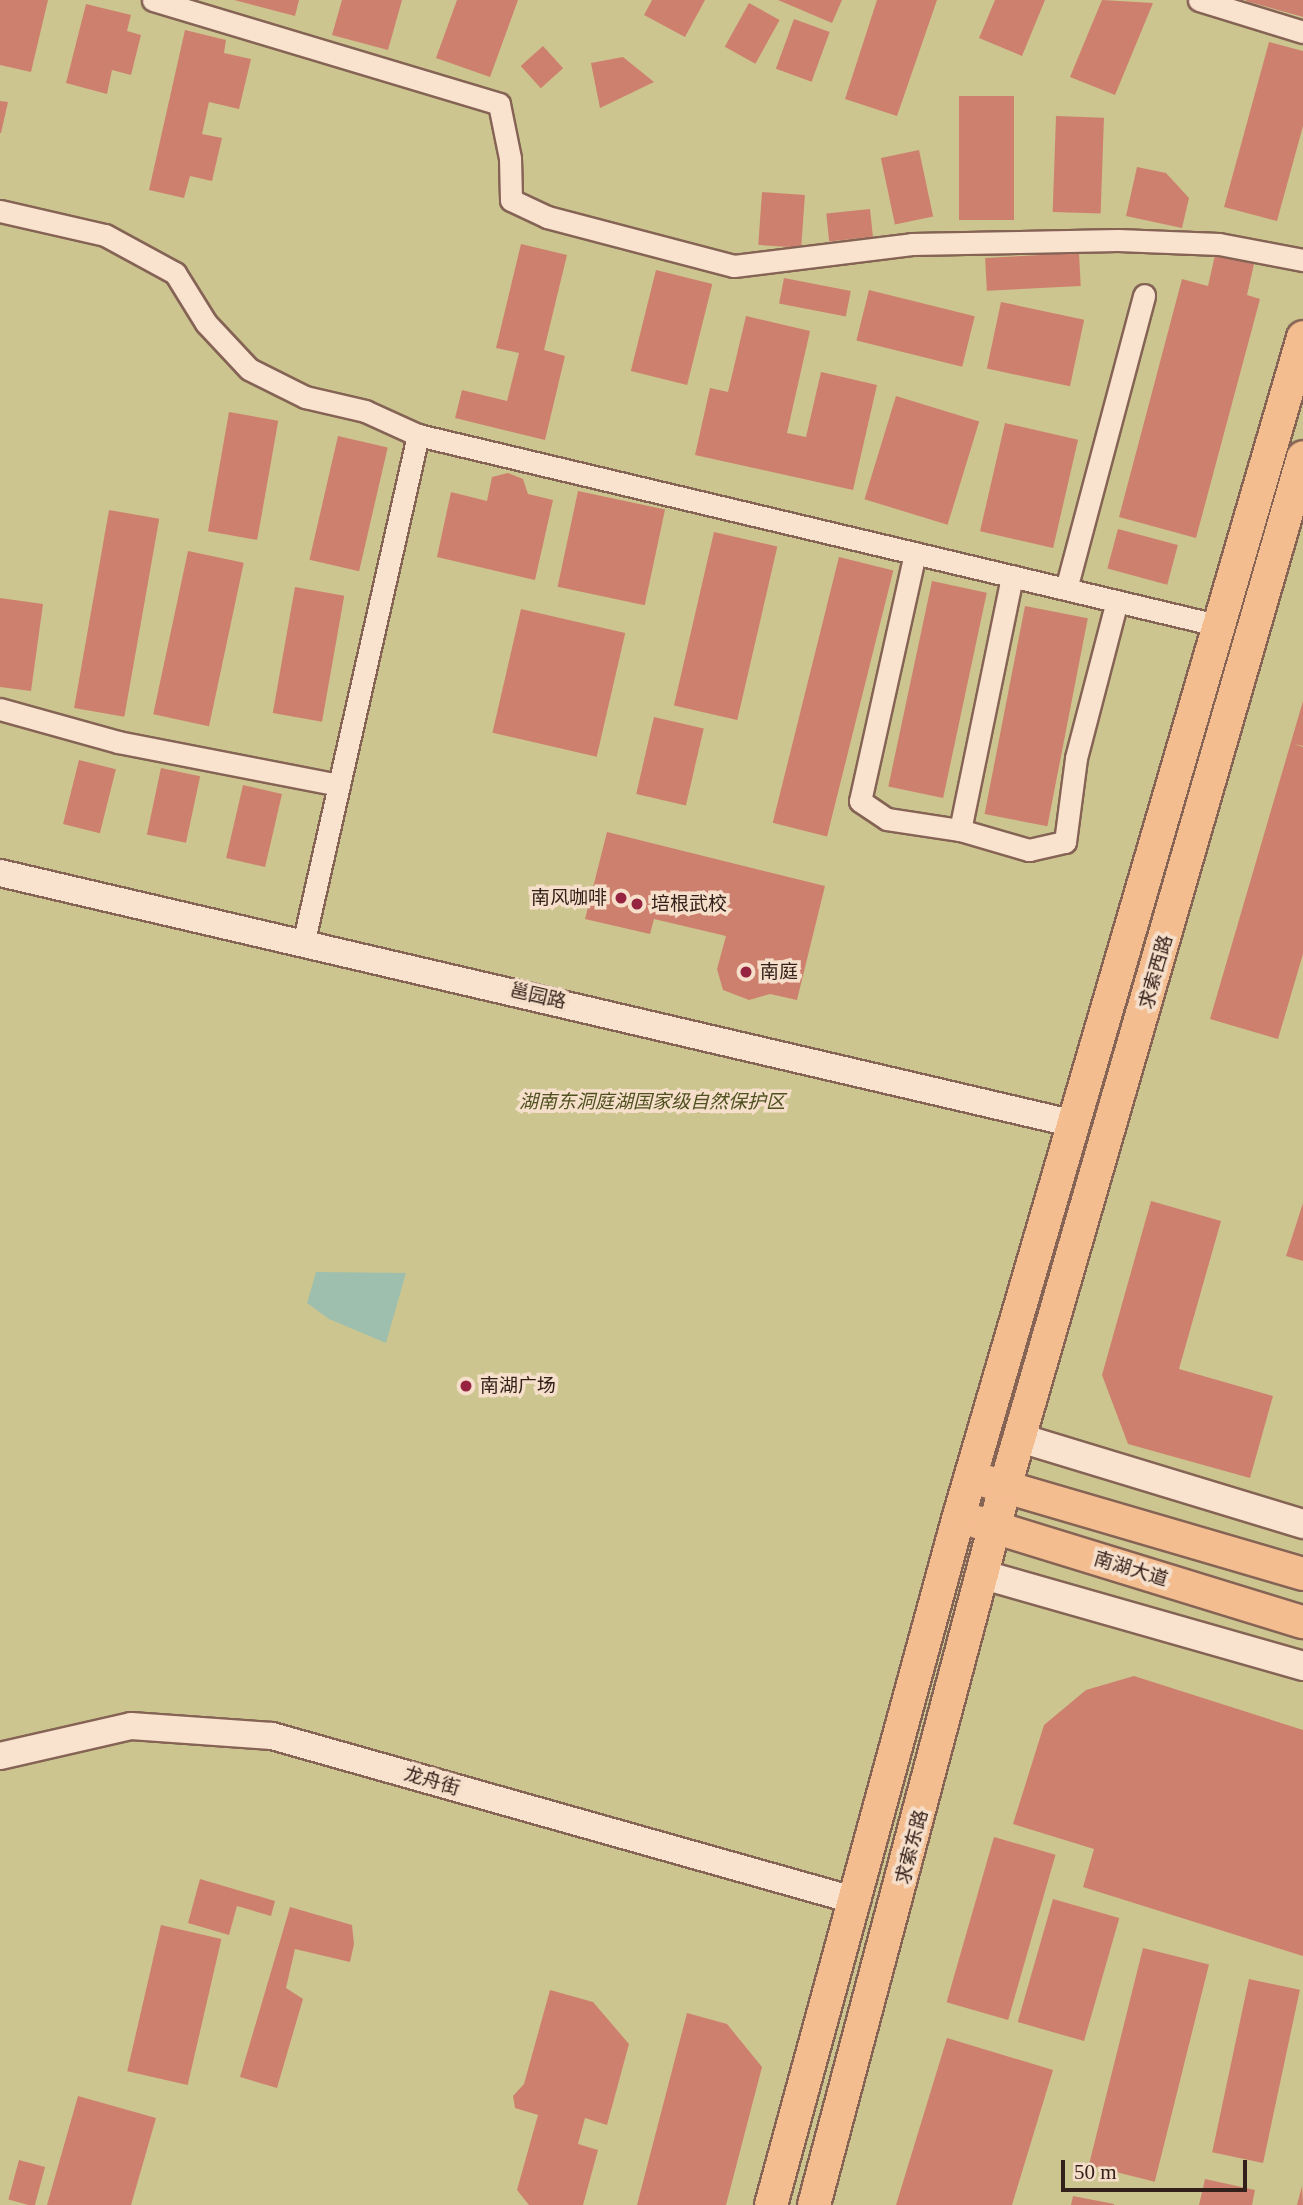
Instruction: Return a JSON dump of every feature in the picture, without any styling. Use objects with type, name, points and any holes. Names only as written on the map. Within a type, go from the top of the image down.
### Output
[{"type":"main road","name":"求索西路","points":[[857,1901],[959,1516],[1221,626],[1303,337]]},
{"type":"main road","name":"求索西路","points":[[1005,1486],[1303,457]]},
{"type":"main road","points":[[1020,1438],[1303,1524]]},
{"type":"main road","points":[[971,1476],[1303,1574]]},
{"type":"main road","name":"求索东路","points":[[814,2205],[984,1574],[1005,1486]]},
{"type":"main road","name":"南湖大道","points":[[959,1516],[1303,1622]]},
{"type":"main road","points":[[984,1574],[1303,1667]]},
{"type":"main road","points":[[771,2205],[857,1901]]},
{"type":"street","points":[[153,0],[499,104],[510,158],[511,201],[547,218],[734,266],[912,244],[1118,240],[1219,244],[1303,260]]},
{"type":"street","points":[[1199,0],[1303,32]]},
{"type":"street","points":[[0,211],[105,235],[175,272],[206,323],[249,369],[305,397],[365,411],[418,435],[1221,626]]},
{"type":"street","points":[[1066,589],[1144,295]]},
{"type":"street","points":[[304,940],[418,435]]},
{"type":"street","points":[[915,553],[860,801],[887,819],[960,830],[1030,850],[1065,842],[1076,758],[1117,601]]},
{"type":"street","points":[[960,830],[1012,576]]},
{"type":"street","points":[[0,709],[118,742],[339,785]]},
{"type":"street","name":"邕园路","points":[[0,873],[304,940],[1075,1124]]},
{"type":"street","name":"龙舟街","points":[[0,1756],[131,1726],[272,1736],[857,1901]]},
{"type":"green space","name":"湖南东洞庭湖国家级自然保护区","points":[[0,0],[1303,0],[1303,2205],[0,2205]]},
{"type":"shaded area","points":[[316,1272],[406,1273],[386,1343],[329,1319],[307,1303]]},
{"type":"building","points":[[0,0],[48,0],[31,72],[0,65]]},
{"type":"building","points":[[234,0],[299,0],[295,16]]},
{"type":"building","points":[[342,0],[402,0],[388,50],[332,35]]},
{"type":"building","points":[[457,0],[518,0],[490,77],[436,58]]},
{"type":"building","points":[[652,0],[705,0],[685,37],[644,15]]},
{"type":"building","points":[[778,0],[842,0],[832,23]]},
{"type":"building","points":[[877,0],[937,0],[897,116],[845,99]]},
{"type":"building","points":[[995,0],[1045,0],[1022,56],[979,38]]},
{"type":"building","points":[[1102,0],[1153,3],[1115,95],[1070,77]]},
{"type":"building","points":[[1303,0],[1303,17],[1246,1]]},
{"type":"building","points":[[749,3],[780,20],[755,64],[725,47]]},
{"type":"building","points":[[86,4],[131,15],[127,31],[141,35],[131,75],[112,70],[107,94],[66,83]]},
{"type":"building","points":[[794,19],[830,32],[812,82],[776,69]]},
{"type":"building","points":[[185,30],[226,40],[224,53],[251,59],[239,109],[209,102],[202,134],[222,138],[212,181],[190,176],[184,198],[149,190]]},
{"type":"building","points":[[1269,42],[1303,51],[1303,126],[1277,221],[1224,207]]},
{"type":"building","points":[[543,46],[563,68],[541,88],[521,66]]},
{"type":"building","points":[[623,57],[654,82],[600,108],[591,63]]},
{"type":"building","points":[[959,96],[1014,96],[1014,220],[959,220]]},
{"type":"building","points":[[0,101],[8,102],[1,133],[0,133]]},
{"type":"building","points":[[1056,116],[1104,118],[1101,214],[1053,212]]},
{"type":"building","points":[[919,150],[933,217],[895,225],[881,158]]},
{"type":"building","points":[[1137,167],[1166,173],[1189,198],[1182,228],[1126,216]]},
{"type":"building","points":[[762,192],[805,195],[801,248],[758,245]]},
{"type":"building","points":[[870,209],[873,237],[829,241],[826,214]]},
{"type":"building","points":[[521,244],[567,255],[544,350],[565,356],[545,440],[455,418],[462,390],[507,401],[519,353],[496,348]]},
{"type":"building","points":[[1079,253],[1081,286],[987,291],[985,258]]},
{"type":"building","points":[[1215,255],[1254,264],[1247,295],[1260,299],[1196,538],[1119,517],[1182,279],[1208,286]]},
{"type":"building","points":[[656,270],[712,284],[687,385],[631,371]]},
{"type":"building","points":[[784,278],[851,291],[846,316],[779,304]]},
{"type":"building","points":[[869,290],[975,316],[962,367],[856,340]]},
{"type":"building","points":[[1001,302],[1084,320],[1070,386],[987,369]]},
{"type":"building","points":[[746,316],[810,331],[787,433],[806,437],[821,372],[877,385],[853,490],[695,455],[710,388],[728,392]]},
{"type":"building","points":[[896,396],[979,421],[948,525],[864,499]]},
{"type":"building","points":[[229,412],[278,421],[257,540],[208,531]]},
{"type":"building","points":[[1005,423],[1078,440],[1053,548],[980,531]]},
{"type":"building","points":[[338,436],[388,447],[359,571],[309,560]]},
{"type":"building","points":[[508,473],[523,479],[528,494],[553,500],[535,580],[437,557],[451,492],[487,501],[492,477]]},
{"type":"building","points":[[578,491],[665,510],[645,605],[558,587]]},
{"type":"building","points":[[109,510],[159,519],[124,717],[74,708]]},
{"type":"building","points":[[1118,529],[1178,545],[1167,585],[1107,569]]},
{"type":"building","points":[[714,532],[777,547],[737,720],[674,705]]},
{"type":"building","points":[[188,551],[244,563],[209,726],[153,714]]},
{"type":"building","points":[[839,557],[893,571],[827,836],[773,823]]},
{"type":"building","points":[[932,581],[987,593],[943,798],[888,786]]},
{"type":"building","points":[[295,587],[344,596],[322,722],[273,713]]},
{"type":"building","points":[[0,598],[43,604],[31,691],[0,687]]},
{"type":"building","points":[[1025,606],[1088,618],[1047,826],[985,814]]},
{"type":"building","points":[[521,609],[625,633],[597,757],[492,733]]},
{"type":"building","points":[[1303,701],[1303,746],[1294,744],[1303,747],[1303,954],[1278,1039],[1210,1019]]},
{"type":"building","points":[[654,717],[704,728],[686,805],[636,794]]},
{"type":"building","points":[[79,760],[116,769],[100,833],[63,824]]},
{"type":"building","points":[[161,768],[200,776],[186,843],[147,835]]},
{"type":"building","points":[[243,785],[282,794],[265,867],[226,858]]},
{"type":"building","points":[[607,832],[825,886],[797,1000],[770,994],[749,1000],[723,990],[717,969],[726,936],[654,919],[650,934],[585,919]]},
{"type":"building","points":[[1151,1201],[1221,1221],[1179,1369],[1273,1396],[1250,1478],[1128,1444],[1102,1375]]},
{"type":"building","points":[[1303,1203],[1303,1261],[1286,1256]]},
{"type":"building","points":[[1134,1676],[1303,1730],[1303,1956],[1083,1887],[1094,1849],[1013,1824],[1044,1725],[1086,1690]]},
{"type":"building","points":[[994,1837],[1056,1855],[1008,2020],[947,2002]]},
{"type":"building","points":[[200,1879],[275,1901],[271,1916],[237,1906],[229,1935],[188,1923]]},
{"type":"building","points":[[1053,1899],[1119,1918],[1084,2041],[1018,2022]]},
{"type":"building","points":[[290,1907],[352,1925],[354,1944],[350,1962],[295,1949],[286,1988],[303,1999],[277,2088],[240,2077]]},
{"type":"building","points":[[161,1925],[221,1939],[188,2085],[127,2071]]},
{"type":"building","points":[[1143,1948],[1209,1964],[1155,2182],[1089,2165]]},
{"type":"building","points":[[1249,1979],[1300,1990],[1263,2163],[1212,2152]]},
{"type":"building","points":[[550,1990],[593,2002],[629,2044],[607,2125],[585,2118],[578,2144],[598,2150],[583,2205],[529,2205],[517,2190],[538,2115],[515,2108],[513,2096],[524,2084]]},
{"type":"building","points":[[687,2013],[727,2024],[762,2067],[726,2205],[637,2205]]},
{"type":"building","points":[[947,2038],[1053,2070],[1012,2205],[896,2205]]},
{"type":"building","points":[[78,2096],[156,2118],[131,2205],[47,2205]]},
{"type":"building","points":[[19,2160],[45,2167],[35,2205],[8,2200]]},
{"type":"building","points":[[1205,2179],[1255,2190],[1252,2205],[1199,2205]]},
{"type":"building","points":[[1302,2186],[1303,2205],[1297,2205]]},
{"type":"building","points":[[1073,2196],[1114,2204],[1114,2205],[1071,2205]]},
{"type":"place","name":"南风咖啡","points":[[621,898]]},
{"type":"place","name":"培根武校","points":[[637,904]]},
{"type":"place","name":"南庭","points":[[746,972]]},
{"type":"place","name":"南湖广场","points":[[466,1386]]}]
